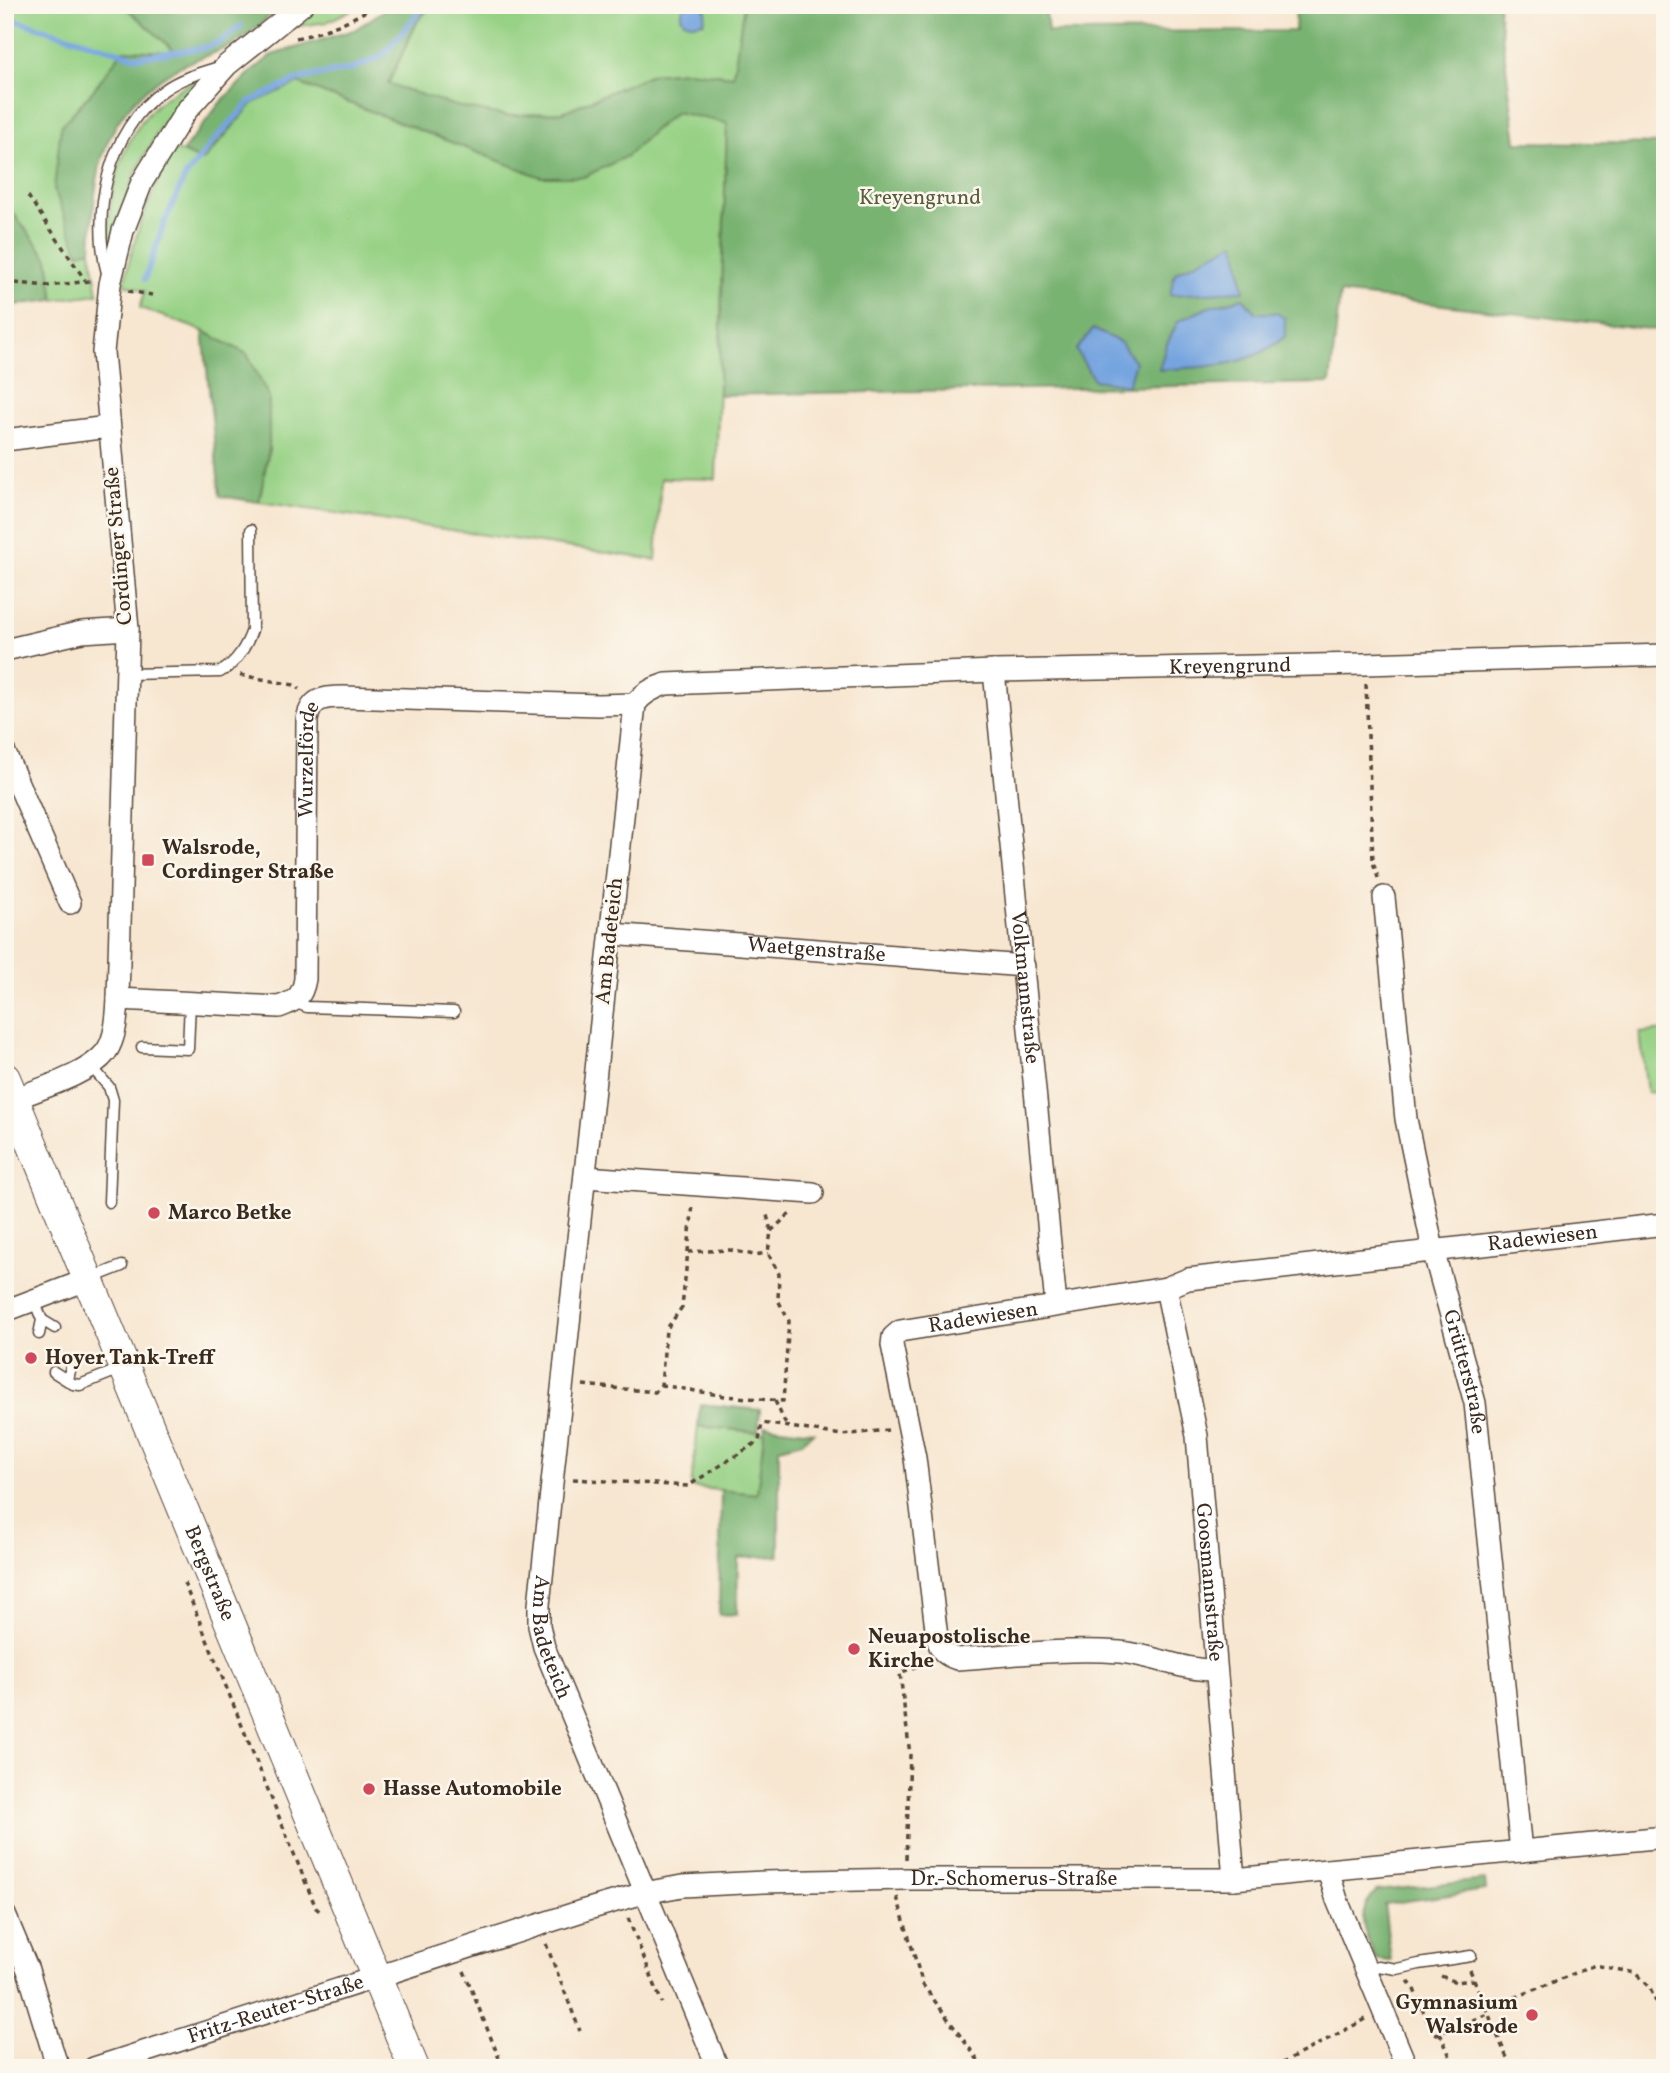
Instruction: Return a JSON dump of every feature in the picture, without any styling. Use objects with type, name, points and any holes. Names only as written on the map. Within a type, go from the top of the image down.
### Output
[{"type":"main road","name":"Bergstraße","points":[[10,1089],[414,2068]]},
{"type":"street","name":"Cordinger Straße","points":[[91,1066],[107,1050],[115,1028],[118,999],[127,674],[128,629],[103,352],[110,284],[123,231],[142,182],[186,111],[227,65],[302,5]]},
{"type":"street","points":[[5,440],[108,427]]},
{"type":"street","points":[[5,650],[82,632],[128,629]]},
{"type":"street","name":"Kreyengrund","points":[[635,704],[654,687],[666,684],[994,671],[1665,655]]},
{"type":"street","name":"Volkmannstraße","points":[[994,671],[1056,1305]]},
{"type":"street","name":"Wurzelförde","points":[[294,1002],[302,994],[305,979],[307,720],[315,701],[325,697],[343,697],[635,704]]},
{"type":"street","name":"Am Badeteich","points":[[635,704],[539,1605],[539,1626],[544,1647],[718,2068]]},
{"type":"street","points":[[5,753],[70,903]]},
{"type":"street","name":"Grütterstraße","points":[[1384,897],[1406,1119],[1433,1250],[1475,1403],[1521,1851]]},
{"type":"street","name":"Waetgenstraße","points":[[611,934],[1024,966]]},
{"type":"street","points":[[118,999],[279,1007],[294,1002]]},
{"type":"street","points":[[10,1089],[91,1066]]},
{"type":"street","points":[[585,1177],[813,1192]]},
{"type":"street","name":"Radewiesen","points":[[946,1655],[940,1649],[937,1637],[910,1427],[892,1345],[893,1337],[900,1331],[1166,1288],[1188,1279],[1665,1224]]},
{"type":"street","points":[[5,1311],[38,1310],[89,1279]]},
{"type":"street","name":"Goosmannstraße","points":[[1166,1288],[1196,1436],[1234,1879]]},
{"type":"street","points":[[946,1655],[957,1659],[1077,1650],[1124,1653],[1200,1670],[1216,1670]]},
{"type":"street","name":"Dr.-Schomerus-Straße","points":[[377,1977],[644,1893],[682,1886],[901,1879],[1234,1879],[1665,1837]]},
{"type":"street","points":[[1328,1870],[1337,1900],[1407,2068]]},
{"type":"street","points":[[5,1915],[28,1970],[60,2068]]},
{"type":"street","name":"Fritz-Reuter-Straße","points":[[93,2068],[377,1977]]},
{"type":"lane","points":[[110,284],[103,260],[100,233],[104,195],[112,163],[127,129],[143,108],[163,90],[185,77],[227,65]]},
{"type":"lane","points":[[127,674],[220,672],[227,668],[247,643],[252,630],[251,530]]},
{"type":"lane","points":[[142,1047],[188,1049],[190,1002]]},
{"type":"lane","points":[[294,1002],[307,1007],[454,1012]]},
{"type":"lane","points":[[91,1066],[109,1087],[113,1100],[109,1202]]},
{"type":"lane","points":[[89,1279],[122,1266]]},
{"type":"lane","points":[[38,1310],[55,1328]]},
{"type":"lane","points":[[38,1310],[39,1334]]},
{"type":"lane","points":[[68,1380],[71,1366]]},
{"type":"lane","points":[[54,1373],[80,1385],[126,1367]]},
{"type":"lane","points":[[1365,1969],[1378,1966],[1397,1969],[1468,1957]]},
{"type":"path","points":[[259,39],[284,40],[314,34],[350,22],[376,5]]},
{"type":"path","points":[[28,196],[85,280]]},
{"type":"path","points":[[5,282],[48,286],[85,280],[110,284]]},
{"type":"path","points":[[1365,664],[1373,862],[1384,897]]},
{"type":"path","points":[[220,672],[294,685],[315,701]]},
{"type":"path","points":[[591,1385],[655,1391],[661,1385],[666,1330],[682,1307],[695,1185]]},
{"type":"path","points":[[661,1385],[726,1396],[783,1401],[789,1321],[778,1300],[779,1274],[768,1252],[771,1231],[766,1210],[767,1189]]},
{"type":"path","points":[[688,1252],[730,1250],[754,1255],[768,1252]]},
{"type":"path","points":[[775,1401],[787,1426]]},
{"type":"path","points":[[553,1477],[688,1486],[760,1441],[762,1423],[842,1435],[910,1427]]},
{"type":"path","points":[[946,1655],[900,1672],[910,1755],[898,1904],[923,1985],[984,2068]]},
{"type":"path","points":[[621,1900],[662,2003]]},
{"type":"path","points":[[539,1926],[580,2031]]},
{"type":"path","points":[[457,1953],[499,2059]]},
{"type":"path","points":[[1468,1957],[1507,2058]]},
{"type":"path","points":[[1397,1969],[1413,1987],[1432,2032],[1440,2033],[1595,1965],[1635,1973],[1649,1987],[1665,2021]]},
{"type":"path","points":[[1658,2006],[1665,2003]]},
{"type":"path","points":[[1273,2068],[1376,2014],[1384,2017]]},
{"type":"path","points":[[1440,2033],[1455,2068]]},
{"type":"green space","points":[[5,5],[123,5],[177,52],[91,93],[61,126],[79,252],[91,250],[98,294],[54,300],[48,259],[5,202]]},
{"type":"green space","points":[[123,5],[282,5],[239,41],[177,68],[131,104],[106,146],[99,169],[91,250],[79,253],[54,189],[61,126],[91,93],[123,50],[176,52]]},
{"type":"green space","points":[[320,5],[361,5],[327,22],[293,27]]},
{"type":"green space","name":"Kreyengrund","points":[[392,5],[432,5],[418,20],[388,84],[456,106],[507,116],[563,112],[652,74],[687,71],[733,76],[744,5],[1045,5],[1048,32],[1295,31],[1296,5],[1498,5],[1516,142],[1665,144],[1665,331],[1340,293],[1330,383],[719,395],[727,123],[676,112],[627,156],[584,177],[541,177],[298,83],[253,103],[203,161],[182,152],[220,103],[272,55],[354,30]]},
{"type":"green space","points":[[432,5],[744,5],[733,76],[687,71],[652,74],[563,112],[507,116],[456,107],[388,84],[418,20]]},
{"type":"green space","points":[[202,76],[160,128],[136,172],[108,254],[113,192],[125,152],[134,133],[160,102]]},
{"type":"green space","points":[[298,83],[541,177],[655,129],[676,112],[727,123],[716,479],[661,478],[656,560],[259,502],[269,449],[247,354],[203,331],[140,308],[145,291],[124,284],[144,214],[174,149],[203,161],[253,103]]},
{"type":"green space","points":[[5,202],[48,259],[54,300],[5,306]]},
{"type":"green space","points":[[203,331],[247,354],[269,397],[269,449],[259,502],[220,496]]},
{"type":"green space","points":[[1665,1030],[1665,1091],[1647,1093],[1640,1033]]},
{"type":"green space","points":[[700,1404],[760,1410],[758,1432],[698,1426]]},
{"type":"green space","points":[[698,1426],[764,1433],[757,1494],[691,1487]]},
{"type":"green space","points":[[765,1426],[813,1432],[802,1442],[779,1448],[779,1556],[738,1558],[737,1614],[719,1615],[721,1490],[757,1494]]},
{"type":"green space","points":[[1485,1880],[1486,1890],[1384,1904],[1391,1961],[1376,1959],[1365,1932],[1363,1916],[1376,1891]]},
{"type":"water","points":[[684,5],[703,6],[706,11],[704,22],[694,24],[684,21],[681,16]]},
{"type":"water","points":[[1236,242],[1244,291],[1170,295],[1175,273]]},
{"type":"water","points":[[1243,298],[1257,313],[1276,313],[1285,318],[1285,336],[1257,355],[1241,360],[1210,366],[1159,370],[1166,346],[1178,321],[1209,307]]},
{"type":"water","points":[[1093,329],[1120,342],[1135,362],[1128,385],[1094,380],[1076,350]]},
{"type":"waterway","points":[[145,279],[165,221],[185,177],[251,101],[302,78],[352,69],[382,56],[426,5]]},
{"type":"waterway","points":[[5,17],[136,57],[203,48],[222,41],[241,26]]},
{"type":"place","name":"Walsrode, Cordinger Straße","points":[[148,860]]},
{"type":"place","name":"Marco Betke","points":[[154,1213]]},
{"type":"place","name":"Hoyer Tank-Treff","points":[[31,1358]]},
{"type":"place","name":"Neuapostolische Kirche","points":[[854,1649]]},
{"type":"place","name":"Hasse Automobile","points":[[369,1789]]},
{"type":"place","name":"Gymnasium Walsrode","points":[[1532,2015]]}]
